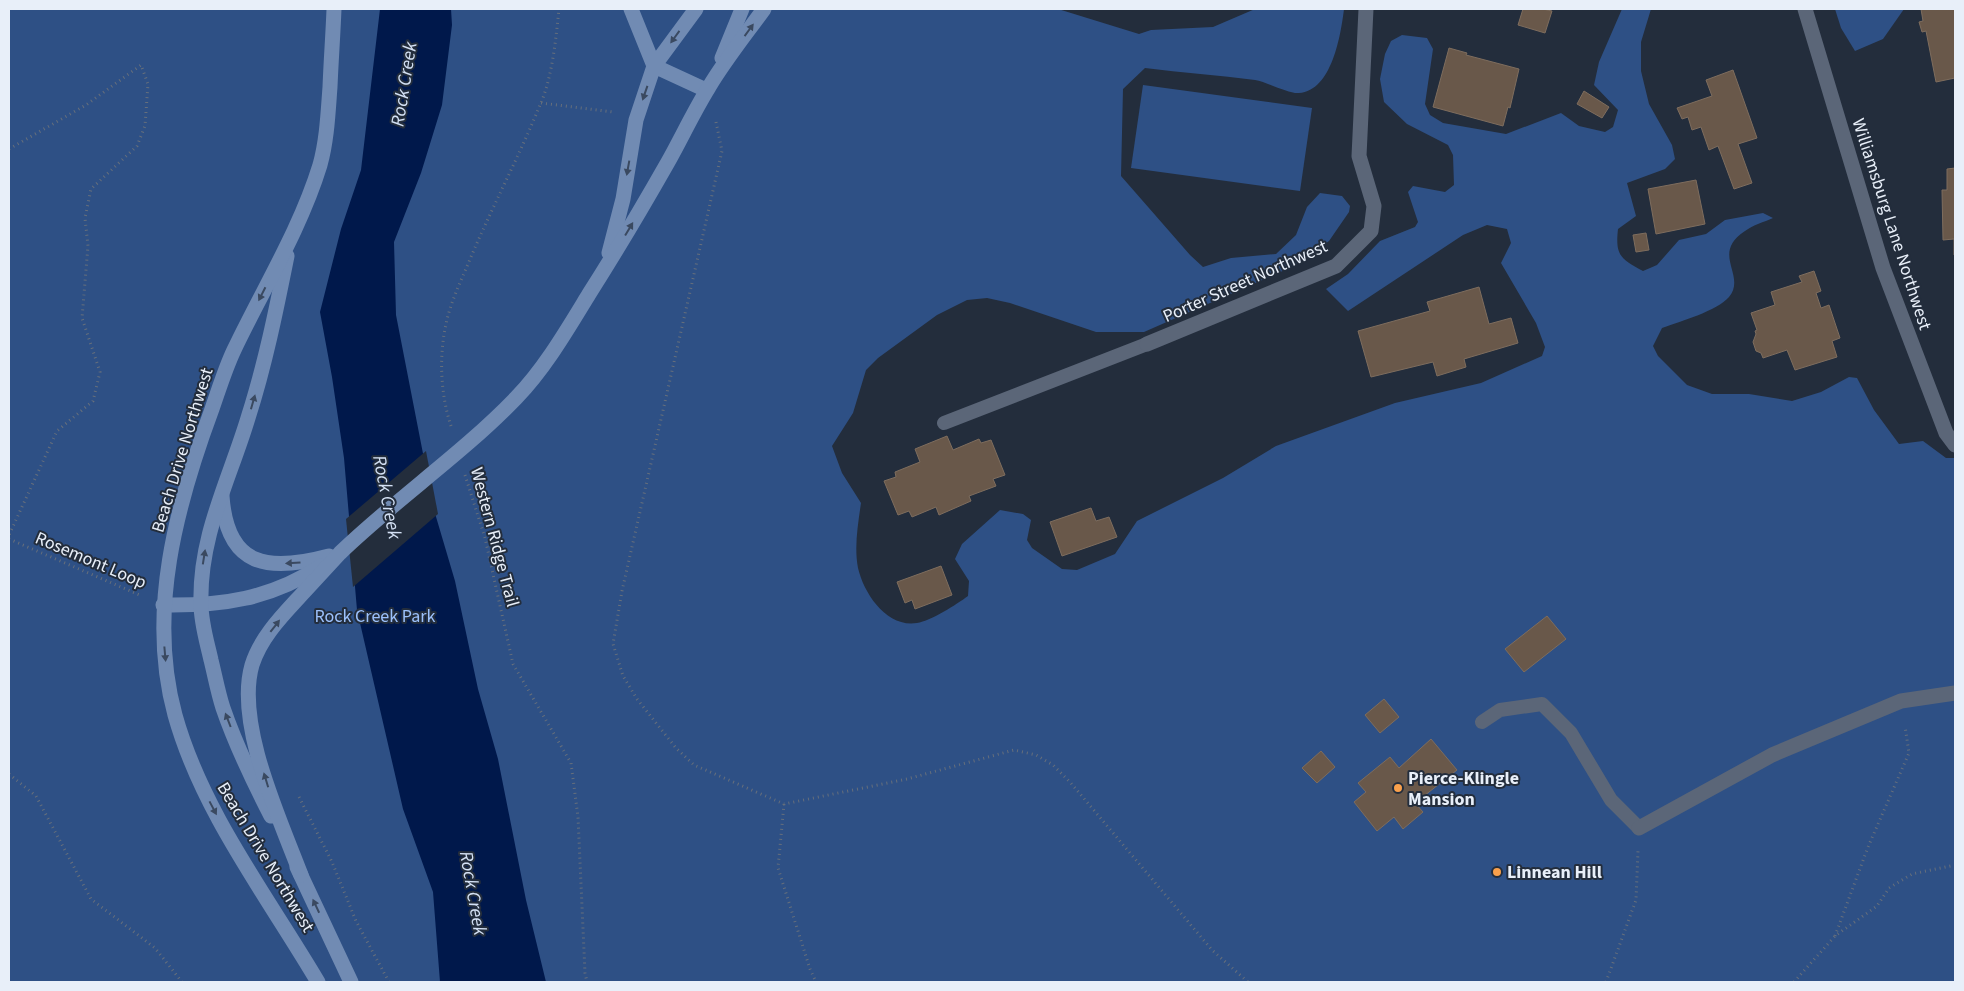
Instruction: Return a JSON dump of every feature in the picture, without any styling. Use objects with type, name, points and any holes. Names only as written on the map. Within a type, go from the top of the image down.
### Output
[{"type":"main road","name":"Beach Drive Northwest","points":[[318,982],[237,850],[207,798],[197,775],[176,716],[171,693],[164,649],[163,605],[172,546],[203,432],[232,352],[292,235],[324,149],[328,121],[334,9]]},
{"type":"main road","points":[[631,9],[654,66],[709,85]]},
{"type":"main road","points":[[604,270],[623,199],[636,120],[654,66],[696,9]]},
{"type":"main road","points":[[301,875],[256,745],[249,702],[250,679],[254,660],[264,640],[282,616],[341,553],[492,422],[518,396],[543,364],[604,270],[668,162],[709,85],[742,9]]},
{"type":"main road","points":[[709,85],[764,9]]},
{"type":"main road","name":"Beach Drive Northwest","points":[[292,235],[266,355],[248,420],[221,490],[204,556],[201,606],[205,633],[223,707],[247,770],[301,875],[351,982]]},
{"type":"main road","points":[[221,490],[225,524],[238,547],[251,559],[275,564],[296,563],[341,553]]},
{"type":"main road","points":[[163,605],[201,606],[250,598],[281,588],[305,577],[341,553]]},
{"type":"street","name":"Porter Street Northwest","points":[[1147,344],[1336,266],[1371,231],[1374,206],[1359,156],[1366,9]]},
{"type":"street","name":"Williamsburg Lane Northwest","points":[[1805,9],[1883,268],[1946,433],[1955,445]]},
{"type":"street","points":[[1640,828],[1772,755],[1901,700],[1955,692]]},
{"type":"lane","name":"Porter Street Northwest","points":[[944,423],[1147,344]]},
{"type":"lane","points":[[1482,722],[1500,710],[1542,704],[1571,732],[1611,800],[1640,828]]},
{"type":"path","points":[[452,431],[443,389],[444,329],[490,213],[541,103],[555,48],[559,9]]},
{"type":"path","name":"Rosemont Loop","points":[[9,150],[86,105],[141,65],[148,84],[145,126],[137,146],[91,189],[85,218],[88,246],[82,318],[100,372],[93,401],[57,431],[9,535]]},
{"type":"path","points":[[709,85],[722,151],[622,591],[613,644],[623,676],[637,699],[676,748],[694,765],[784,804],[906,779],[1014,750],[1036,755],[1054,765],[1070,782],[1212,950],[1248,982]]},
{"type":"path","points":[[541,103],[621,113]]},
{"type":"path","name":"Western Ridge Trail","points":[[463,466],[484,538],[513,664],[571,763],[578,817],[585,973],[588,982]]},
{"type":"path","name":"Rosemont Loop","points":[[9,540],[163,605]]},
{"type":"path","points":[[1835,936],[1868,847],[1910,753],[1901,700]]},
{"type":"path","points":[[9,774],[36,796],[91,899],[155,948],[182,982]]},
{"type":"path","points":[[296,792],[332,862],[356,921],[389,982]]},
{"type":"path","points":[[784,804],[778,868],[810,969],[816,982]]},
{"type":"path","points":[[1606,982],[1636,900],[1640,828]]},
{"type":"path","points":[[1794,982],[1835,936],[1877,906],[1889,888],[1912,874],[1955,865]]},
{"type":"green space","name":"Rock Creek Park","points":[[9,9],[1058,9],[1139,34],[1151,30],[1213,27],[1255,9],[1344,9],[1333,60],[1320,83],[1310,90],[1295,93],[1255,80],[1145,68],[1123,89],[1121,176],[1190,255],[1203,267],[1231,258],[1276,254],[1296,235],[1307,207],[1320,193],[1342,196],[1350,206],[1349,212],[1329,241],[1294,266],[1144,332],[1096,332],[1010,303],[987,298],[967,300],[937,315],[878,358],[866,370],[853,413],[832,446],[842,473],[861,503],[856,552],[861,578],[871,598],[887,615],[906,623],[917,623],[936,616],[968,596],[969,581],[955,559],[962,544],[1000,510],[1023,514],[1031,520],[1027,540],[1032,548],[1062,569],[1077,570],[1115,554],[1137,521],[1223,478],[1276,446],[1395,403],[1481,383],[1542,356],[1545,347],[1536,323],[1501,263],[1511,243],[1507,229],[1487,225],[1463,235],[1348,311],[1326,289],[1348,274],[1380,241],[1415,227],[1418,222],[1408,192],[1413,186],[1445,192],[1454,185],[1453,155],[1448,145],[1407,124],[1384,102],[1380,79],[1385,54],[1391,41],[1402,35],[1427,38],[1433,49],[1425,104],[1430,115],[1443,123],[1506,134],[1561,113],[1579,126],[1605,132],[1613,127],[1618,110],[1594,85],[1599,62],[1622,9],[1651,9],[1641,42],[1641,71],[1649,104],[1672,145],[1675,159],[1665,169],[1627,183],[1636,216],[1618,229],[1617,238],[1621,256],[1643,271],[1657,265],[1679,240],[1706,234],[1725,220],[1763,213],[1773,218],[1745,231],[1735,240],[1730,248],[1729,256],[1734,281],[1729,297],[1708,311],[1662,328],[1653,346],[1658,356],[1687,385],[1712,394],[1749,394],[1792,401],[1821,392],[1849,377],[1857,378],[1874,410],[1899,444],[1923,441],[1946,458],[1955,458],[1955,982],[9,982]]},
{"type":"green space","points":[[1835,9],[1904,9],[1883,39],[1855,51],[1841,28]]},
{"type":"green space","points":[[1143,85],[1312,108],[1300,191],[1131,168]]},
{"type":"water","name":"Rock Creek","points":[[380,9],[451,9],[452,25],[442,105],[421,173],[394,242],[396,315],[434,510],[455,581],[478,689],[498,759],[526,900],[546,982],[440,982],[433,892],[403,809],[357,610],[344,458],[320,312],[341,229],[361,170]]},
{"type":"pier","points":[[426,451],[438,514],[353,587],[346,519]]},
{"type":"building","points":[[1523,9],[1552,11],[1545,33],[1518,25]]},
{"type":"building","points":[[1921,9],[1955,9],[1955,78],[1936,82],[1926,31],[1922,32],[1919,22],[1923,21]]},
{"type":"building","points":[[1449,48],[1467,53],[1466,55],[1519,69],[1510,108],[1508,107],[1503,126],[1433,107]]},
{"type":"building","points":[[1733,70],[1757,138],[1738,144],[1752,183],[1734,189],[1718,146],[1709,150],[1701,127],[1692,130],[1688,117],[1682,119],[1677,108],[1712,96],[1706,80]]},
{"type":"building","points":[[1584,91],[1609,107],[1602,118],[1577,104]]},
{"type":"building","points":[[1955,168],[1954,255],[1954,239],[1943,240],[1942,190],[1947,190],[1947,169]]},
{"type":"building","points":[[1696,180],[1705,224],[1656,234],[1648,189]]},
{"type":"building","points":[[1646,233],[1649,250],[1636,252],[1633,235]]},
{"type":"building","points":[[1814,271],[1821,291],[1816,293],[1821,308],[1829,305],[1840,338],[1832,341],[1837,357],[1795,370],[1787,350],[1763,358],[1761,353],[1756,351],[1753,342],[1756,334],[1755,331],[1757,330],[1751,313],[1775,305],[1771,292],[1802,282],[1799,276]]},
{"type":"building","points":[[1479,287],[1489,324],[1511,318],[1518,343],[1464,359],[1466,367],[1437,376],[1433,362],[1371,377],[1358,331],[1430,311],[1427,302]]},
{"type":"building","points":[[947,436],[953,450],[979,439],[981,443],[991,440],[1005,475],[993,479],[996,486],[969,496],[971,501],[939,515],[936,507],[912,517],[909,511],[898,515],[884,481],[896,477],[895,472],[920,462],[915,449]]},
{"type":"building","points":[[1091,508],[1096,521],[1109,517],[1117,537],[1062,556],[1050,522]]},
{"type":"building","points":[[941,566],[952,595],[915,609],[912,600],[905,603],[897,582]]},
{"type":"building","points":[[1547,616],[1566,639],[1524,672],[1505,649]]},
{"type":"building","points":[[1384,699],[1399,717],[1380,733],[1365,715]]},
{"type":"building","name":"Pierce-Klingle Mansion","points":[[1431,739],[1457,770],[1415,803],[1423,812],[1403,829],[1394,817],[1377,831],[1354,802],[1366,792],[1358,783],[1390,757],[1399,768]]},
{"type":"building","points":[[1321,751],[1335,767],[1317,783],[1302,768]]},
{"type":"place","name":"Pierce-Klingle Mansion","points":[[1398,788]]},
{"type":"place","name":"Linnean Hill","points":[[1497,872]]}]
